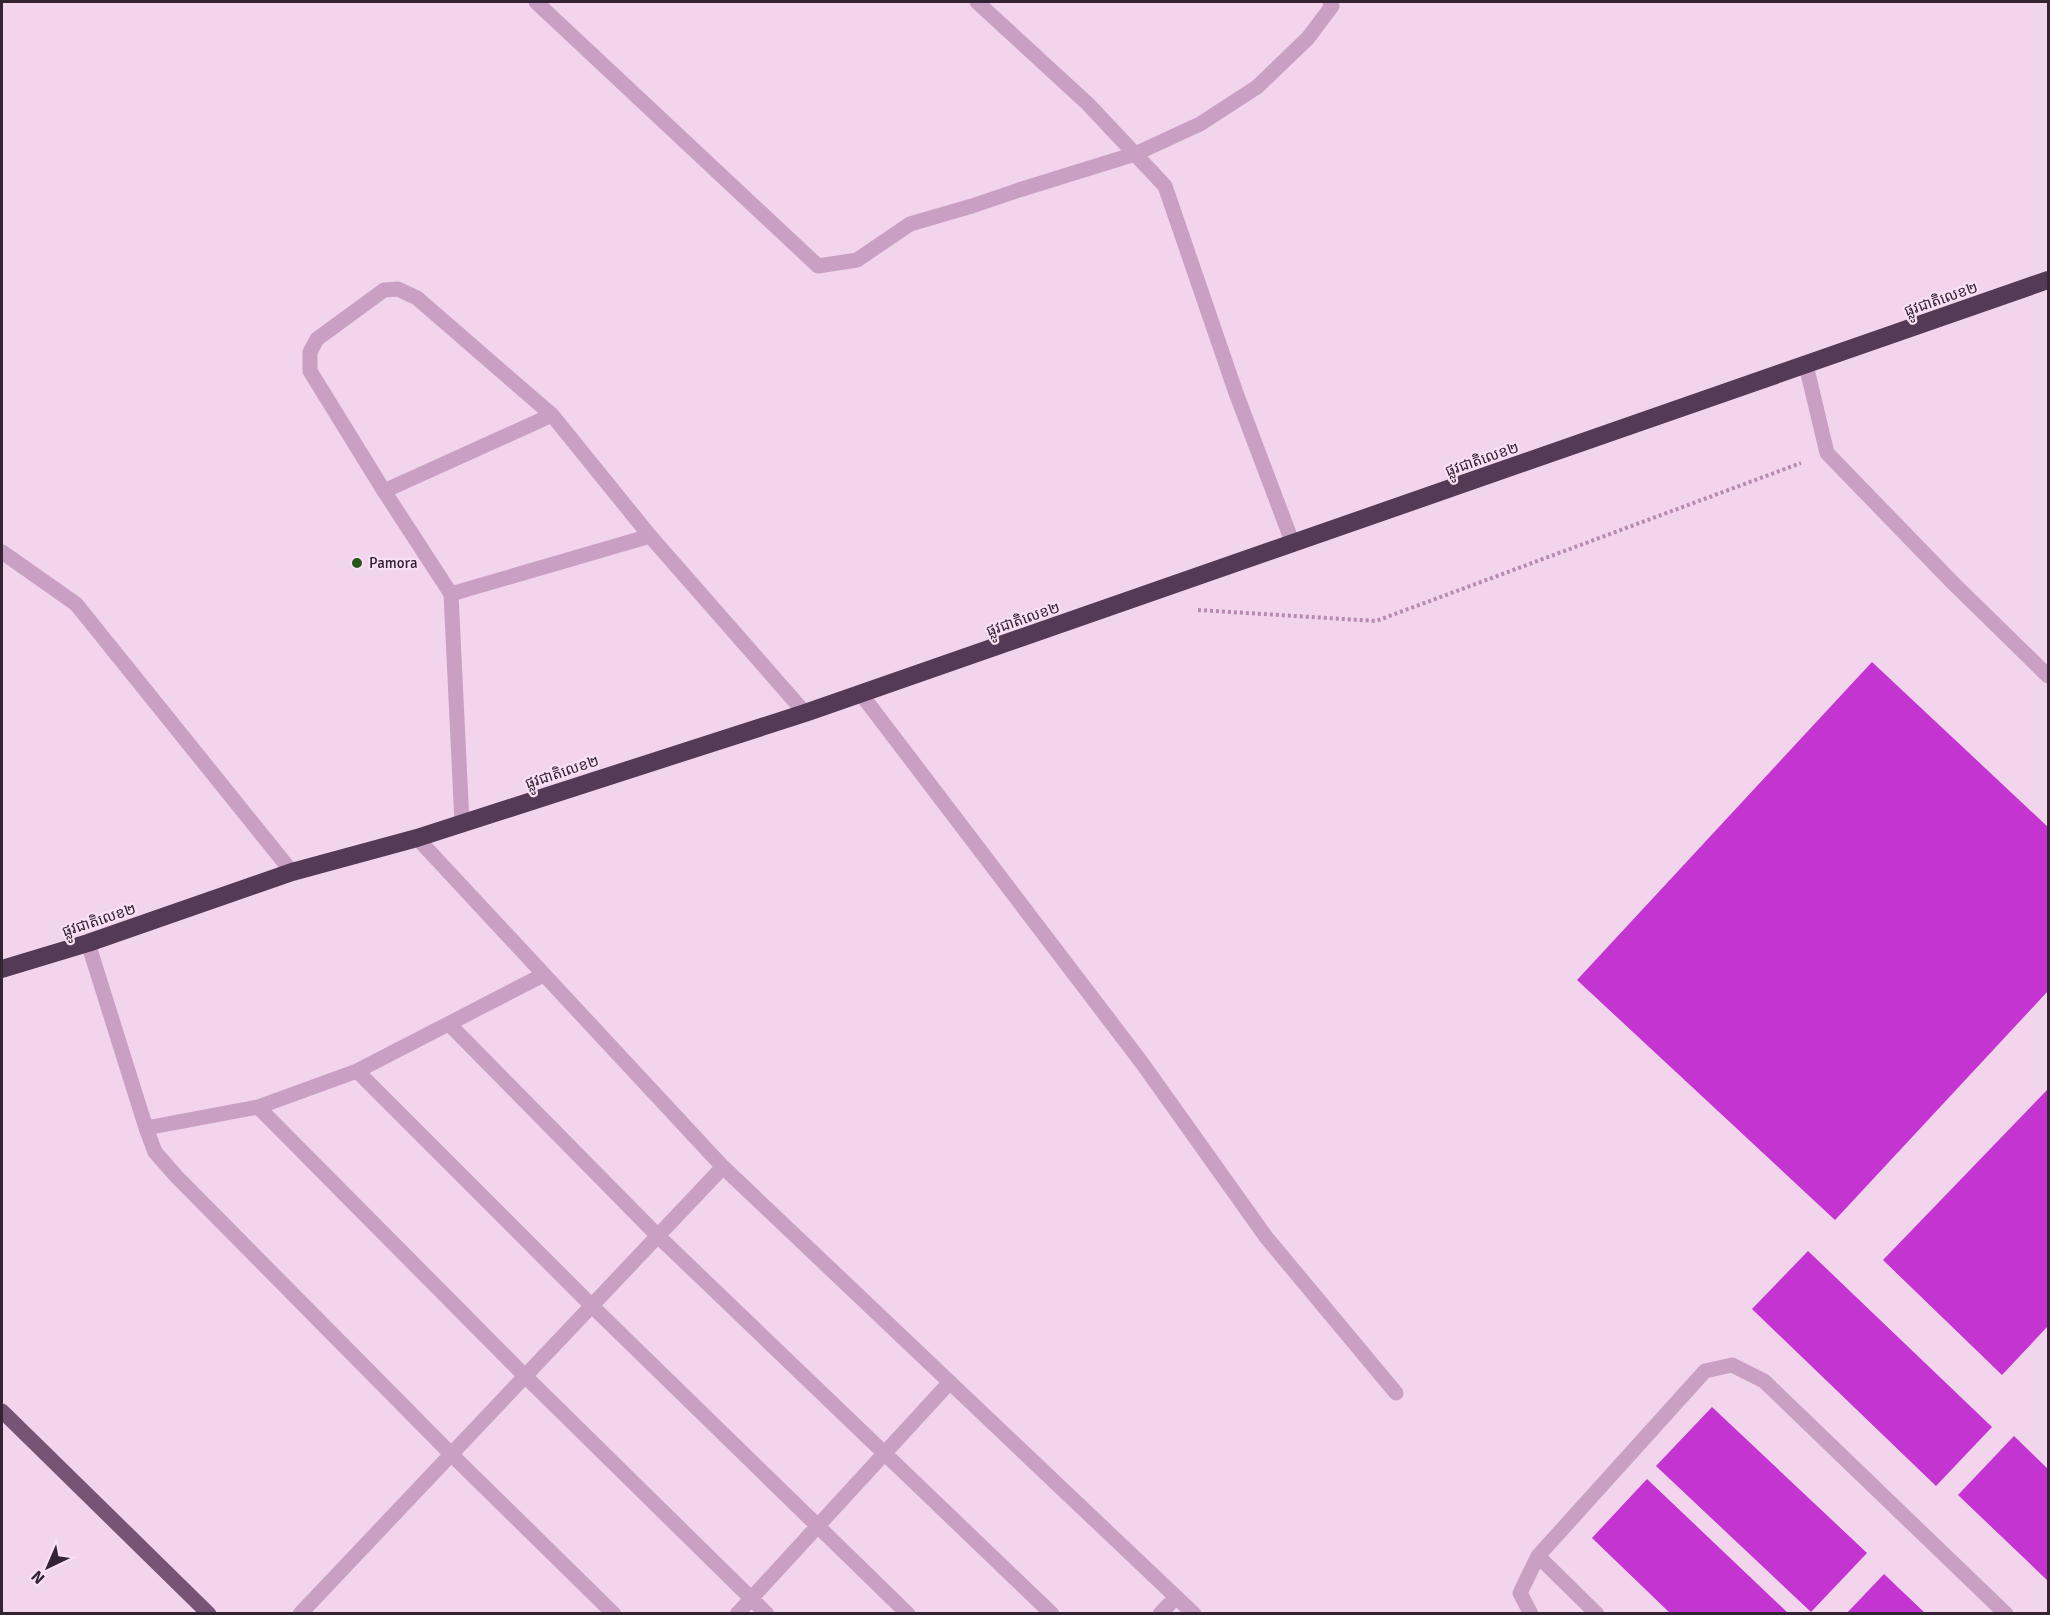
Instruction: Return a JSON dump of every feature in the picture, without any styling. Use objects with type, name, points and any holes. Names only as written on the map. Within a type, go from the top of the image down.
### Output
[{"type":"highway","name":"ផ្លូវជាតិលេខ២","points":[[2,969],[88,943],[292,872],[417,838],[805,713],[2049,280]]},
{"type":"main road","points":[[2,1412],[209,1614]]},
{"type":"street","points":[[536,2],[553,7],[818,266],[857,260],[910,224],[972,207],[1134,154],[1200,124],[1257,87],[1308,38],[1332,6],[1330,2]]},
{"type":"street","points":[[977,2],[1088,104],[1165,186],[1236,393],[1293,544]]},
{"type":"street","points":[[462,824],[451,594],[310,371],[310,352],[316,339],[384,290],[398,289],[417,298],[552,415],[650,536],[805,713]]},
{"type":"street","points":[[1806,365],[1827,453],[1953,583],[2049,676]]},
{"type":"street","points":[[384,491],[552,415]]},
{"type":"street","points":[[451,594],[650,536]]},
{"type":"street","points":[[2,552],[76,604],[292,872]]},
{"type":"street","points":[[861,694],[1142,1063],[1266,1237],[1396,1393]]},
{"type":"street","points":[[417,838],[723,1167],[1194,1614]]},
{"type":"street","points":[[88,943],[155,1152],[176,1176],[451,1454],[614,1614]]},
{"type":"street","points":[[146,1128],[258,1107],[357,1071],[543,975]]},
{"type":"street","points":[[449,1024],[658,1236],[886,1452],[1052,1614]]},
{"type":"street","points":[[357,1071],[592,1306],[908,1614]]},
{"type":"street","points":[[258,1107],[525,1376],[767,1614]]},
{"type":"street","points":[[300,1614],[723,1167]]},
{"type":"street","points":[[1531,1614],[1520,1593],[1538,1556],[1705,1371],[1732,1365],[1764,1381],[2006,1614]]},
{"type":"street","points":[[737,1614],[950,1383]]},
{"type":"street","points":[[1538,1556],[1597,1614]]},
{"type":"street","points":[[1160,1614],[1176,1597]]},
{"type":"path","points":[[1191,609],[1376,621],[1827,453]]},
{"type":"building","points":[[1872,662],[2048,827],[2048,991],[1835,1220],[1577,980]]},
{"type":"building","points":[[2048,1089],[2048,1326],[2002,1375],[1883,1260]]},
{"type":"building","points":[[1808,1251],[1992,1427],[1936,1486],[1752,1309]]},
{"type":"building","points":[[1712,1407],[1867,1553],[1811,1612],[1656,1466]]},
{"type":"building","points":[[2014,1436],[2048,1469],[2048,1581],[1958,1495]]},
{"type":"building","points":[[1647,1479],[1789,1614],[1671,1614],[1592,1538]]},
{"type":"building","points":[[1884,1574],[1926,1614],[1846,1614]]},
{"type":"place","name":"Pamora","points":[[357,563]]}]
